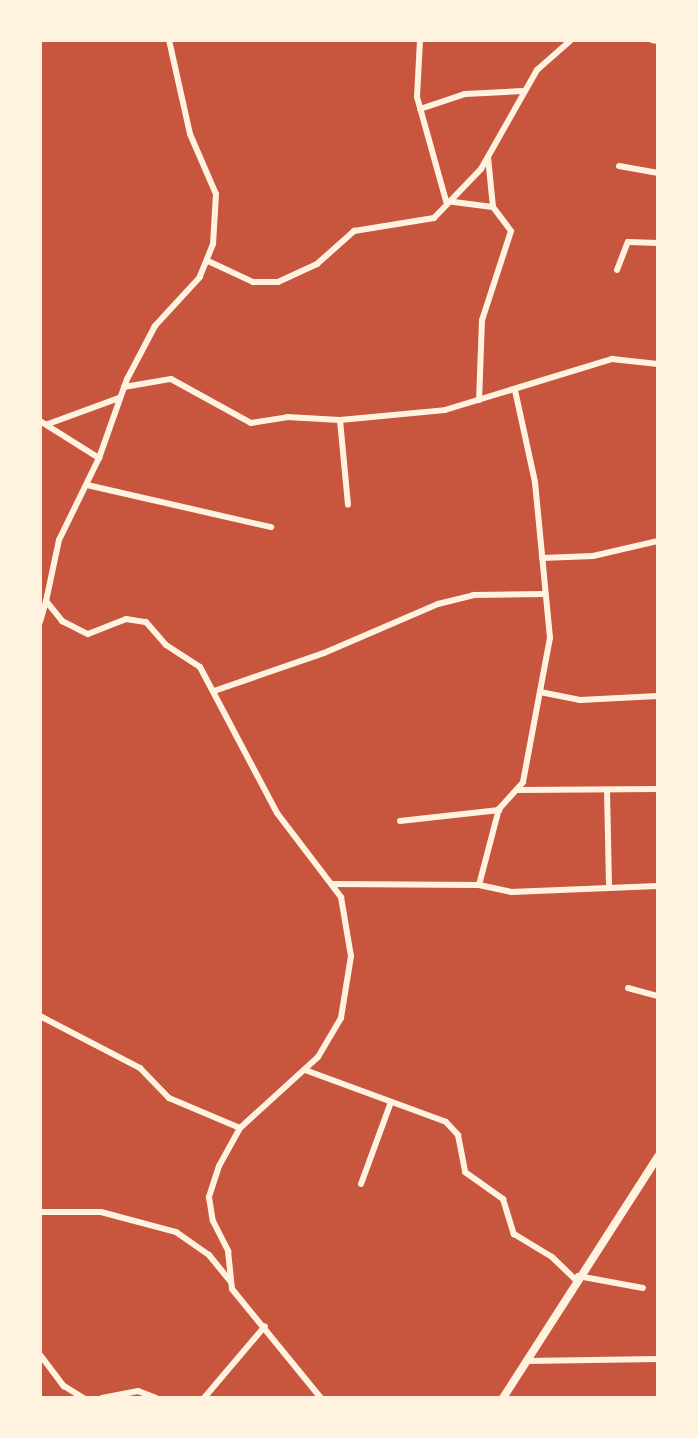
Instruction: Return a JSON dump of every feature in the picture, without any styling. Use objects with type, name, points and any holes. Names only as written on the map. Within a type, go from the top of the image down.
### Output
[{"type":"street","points":[[40,622],[59,540],[99,458],[124,387],[147,338],[208,261],[218,214],[216,194],[190,134],[169,40]]},
{"type":"street","points":[[420,40],[420,109],[446,201]]},
{"type":"street","points":[[208,261],[253,282],[278,282],[317,264],[354,231],[426,221],[488,157],[522,91],[571,40]]},
{"type":"street","points":[[652,40],[658,41]]},
{"type":"street","points":[[420,109],[465,94],[522,91]]},
{"type":"street","points":[[479,400],[482,320],[491,280],[511,241],[508,224],[493,207],[488,157]]},
{"type":"street","points":[[619,166],[658,173]]},
{"type":"street","points":[[446,201],[493,207]]},
{"type":"street","points":[[617,270],[628,242],[658,243]]},
{"type":"street","points":[[124,387],[171,379],[251,423],[287,417],[340,420],[424,413],[515,390],[612,359],[658,364]]},
{"type":"street","points":[[479,885],[499,810],[519,790],[550,638],[535,482],[515,390]]},
{"type":"street","points":[[48,424],[119,398]]},
{"type":"street","points":[[340,420],[348,505]]},
{"type":"street","points":[[40,421],[99,458]]},
{"type":"street","points":[[87,485],[271,527]]},
{"type":"street","points":[[542,558],[593,556],[658,541]]},
{"type":"street","points":[[214,691],[324,653],[438,604],[473,595],[545,594]]},
{"type":"street","points":[[46,601],[62,621],[88,634],[126,619],[146,622],[166,645],[200,667],[235,741],[277,813],[332,884],[351,936],[346,1003],[334,1033],[305,1070],[240,1128],[209,1197],[213,1221],[228,1251],[230,1281]]},
{"type":"street","points":[[540,692],[580,700],[658,696]]},
{"type":"street","points":[[519,790],[658,789]]},
{"type":"street","points":[[607,790],[609,884]]},
{"type":"street","points":[[400,821],[499,810]]},
{"type":"street","points":[[332,884],[479,885],[511,892],[609,884],[658,886]]},
{"type":"street","points":[[628,988],[658,996]]},
{"type":"street","points":[[40,1016],[102,1053],[140,1068],[169,1098],[240,1128]]},
{"type":"street","points":[[305,1070],[453,1128],[465,1172],[503,1199],[514,1234],[552,1257],[577,1278],[643,1288]]},
{"type":"street","points":[[361,1184],[391,1102]]},
{"type":"street","points":[[503,1398],[577,1278],[658,1157]]},
{"type":"street","points":[[40,1212],[101,1212],[176,1232],[209,1255],[321,1398]]},
{"type":"street","points":[[204,1398],[265,1326]]},
{"type":"street","points":[[41,1356],[64,1386],[83,1398]]},
{"type":"street","points":[[526,1361],[658,1359]]},
{"type":"street","points":[[102,1398],[138,1391],[156,1398]]}]
